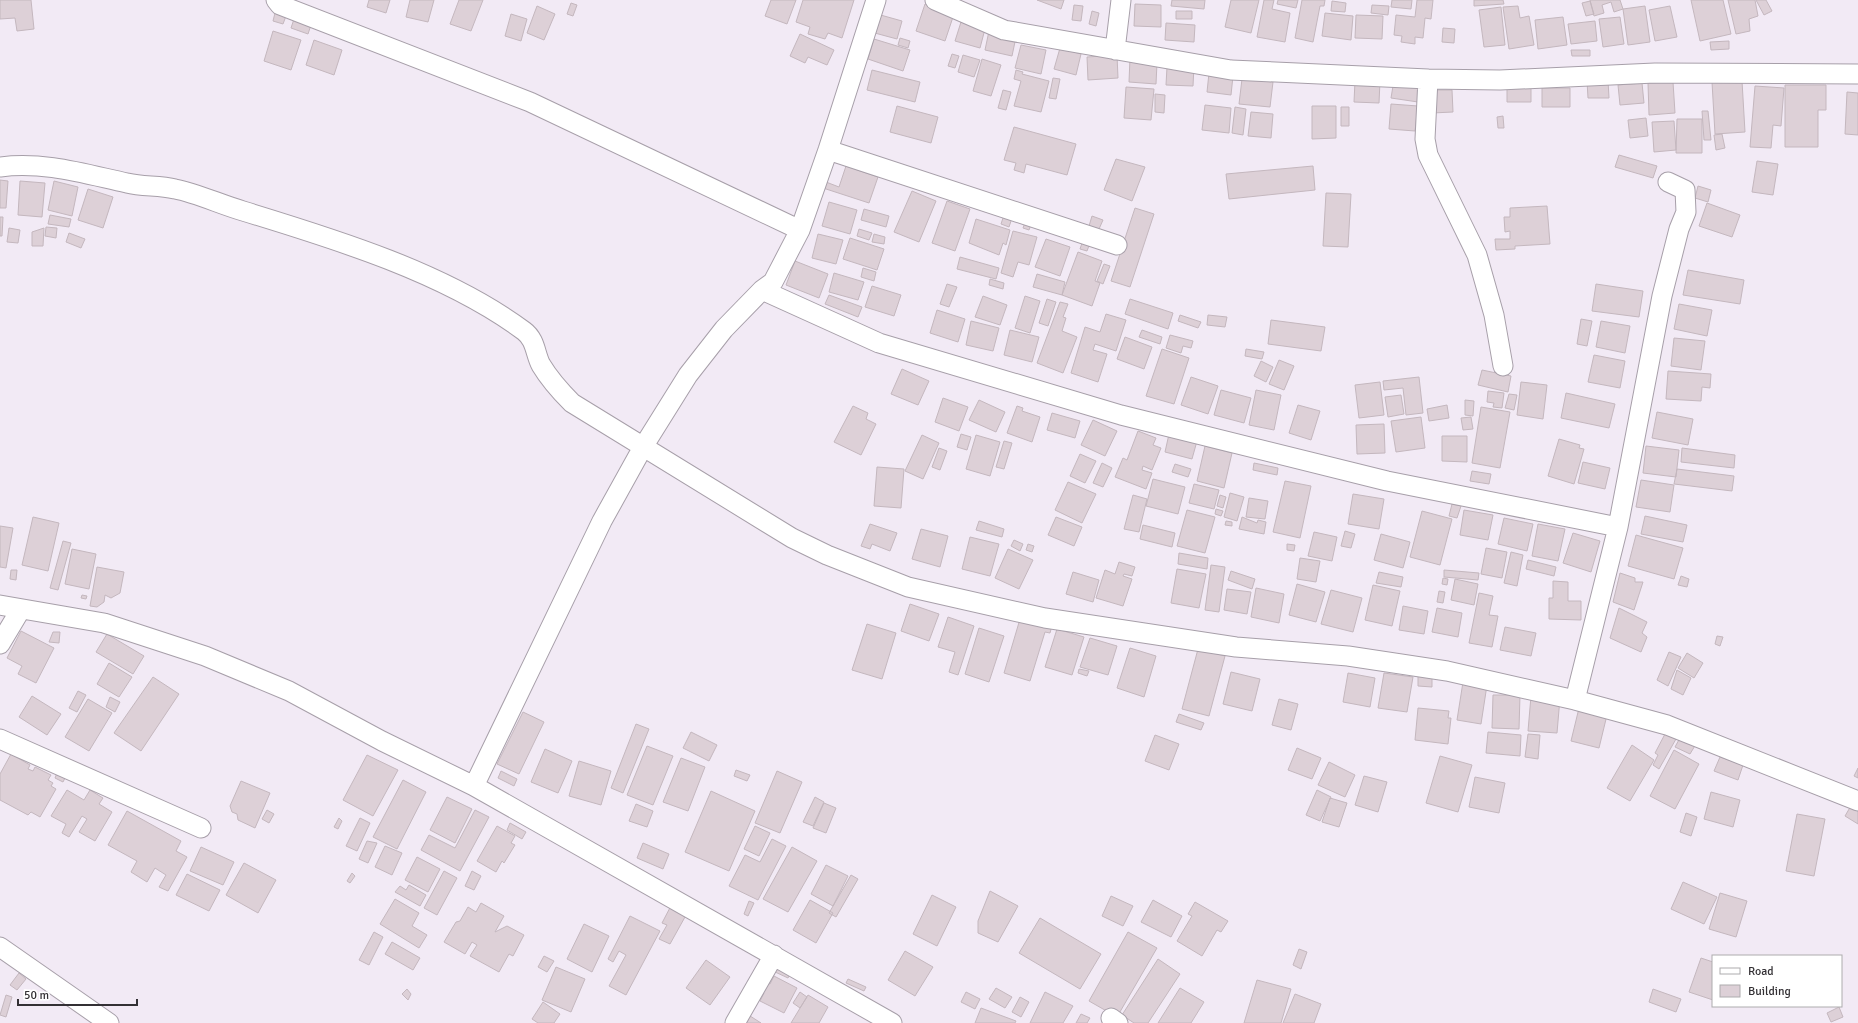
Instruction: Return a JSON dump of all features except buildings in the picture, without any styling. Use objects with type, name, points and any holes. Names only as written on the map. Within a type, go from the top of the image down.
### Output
[{"type":"street","points":[[276,0],[280,5],[530,102],[800,230]]},
{"type":"street","points":[[474,786],[602,520],[643,447],[688,375],[724,329],[762,290],[773,282],[800,230],[828,150],[876,0]]},
{"type":"street","points":[[935,0],[1004,30],[1231,70],[1428,79],[1500,80],[1655,73],[1858,74]]},
{"type":"street","points":[[1115,50],[1121,0]]},
{"type":"street","points":[[1428,79],[1425,139],[1428,155],[1476,256],[1494,315],[1503,366]]},
{"type":"street","points":[[828,150],[1117,245]]},
{"type":"street","points":[[0,167],[19,164],[48,166],[137,185],[156,185],[177,189],[213,202],[303,229],[395,263],[463,293],[526,332],[535,346],[540,363],[555,386],[572,403],[792,538],[827,555],[908,587],[1045,618],[1236,647],[1348,656],[1440,669],[1576,700],[1667,725],[1858,801]]},
{"type":"street","points":[[1576,700],[1618,527],[1662,296],[1679,229],[1686,212],[1686,190],[1668,182]]},
{"type":"street","points":[[762,290],[879,343],[1121,415],[1387,481],[1618,527]]},
{"type":"street","points":[[0,605],[104,623],[205,656],[289,691],[382,741],[474,786],[892,1023]]},
{"type":"street","points":[[0,644],[21,609]]},
{"type":"street","points":[[0,740],[201,828]]},
{"type":"street","points":[[0,947],[109,1023]]},
{"type":"street","points":[[735,1023],[774,955]]}]
